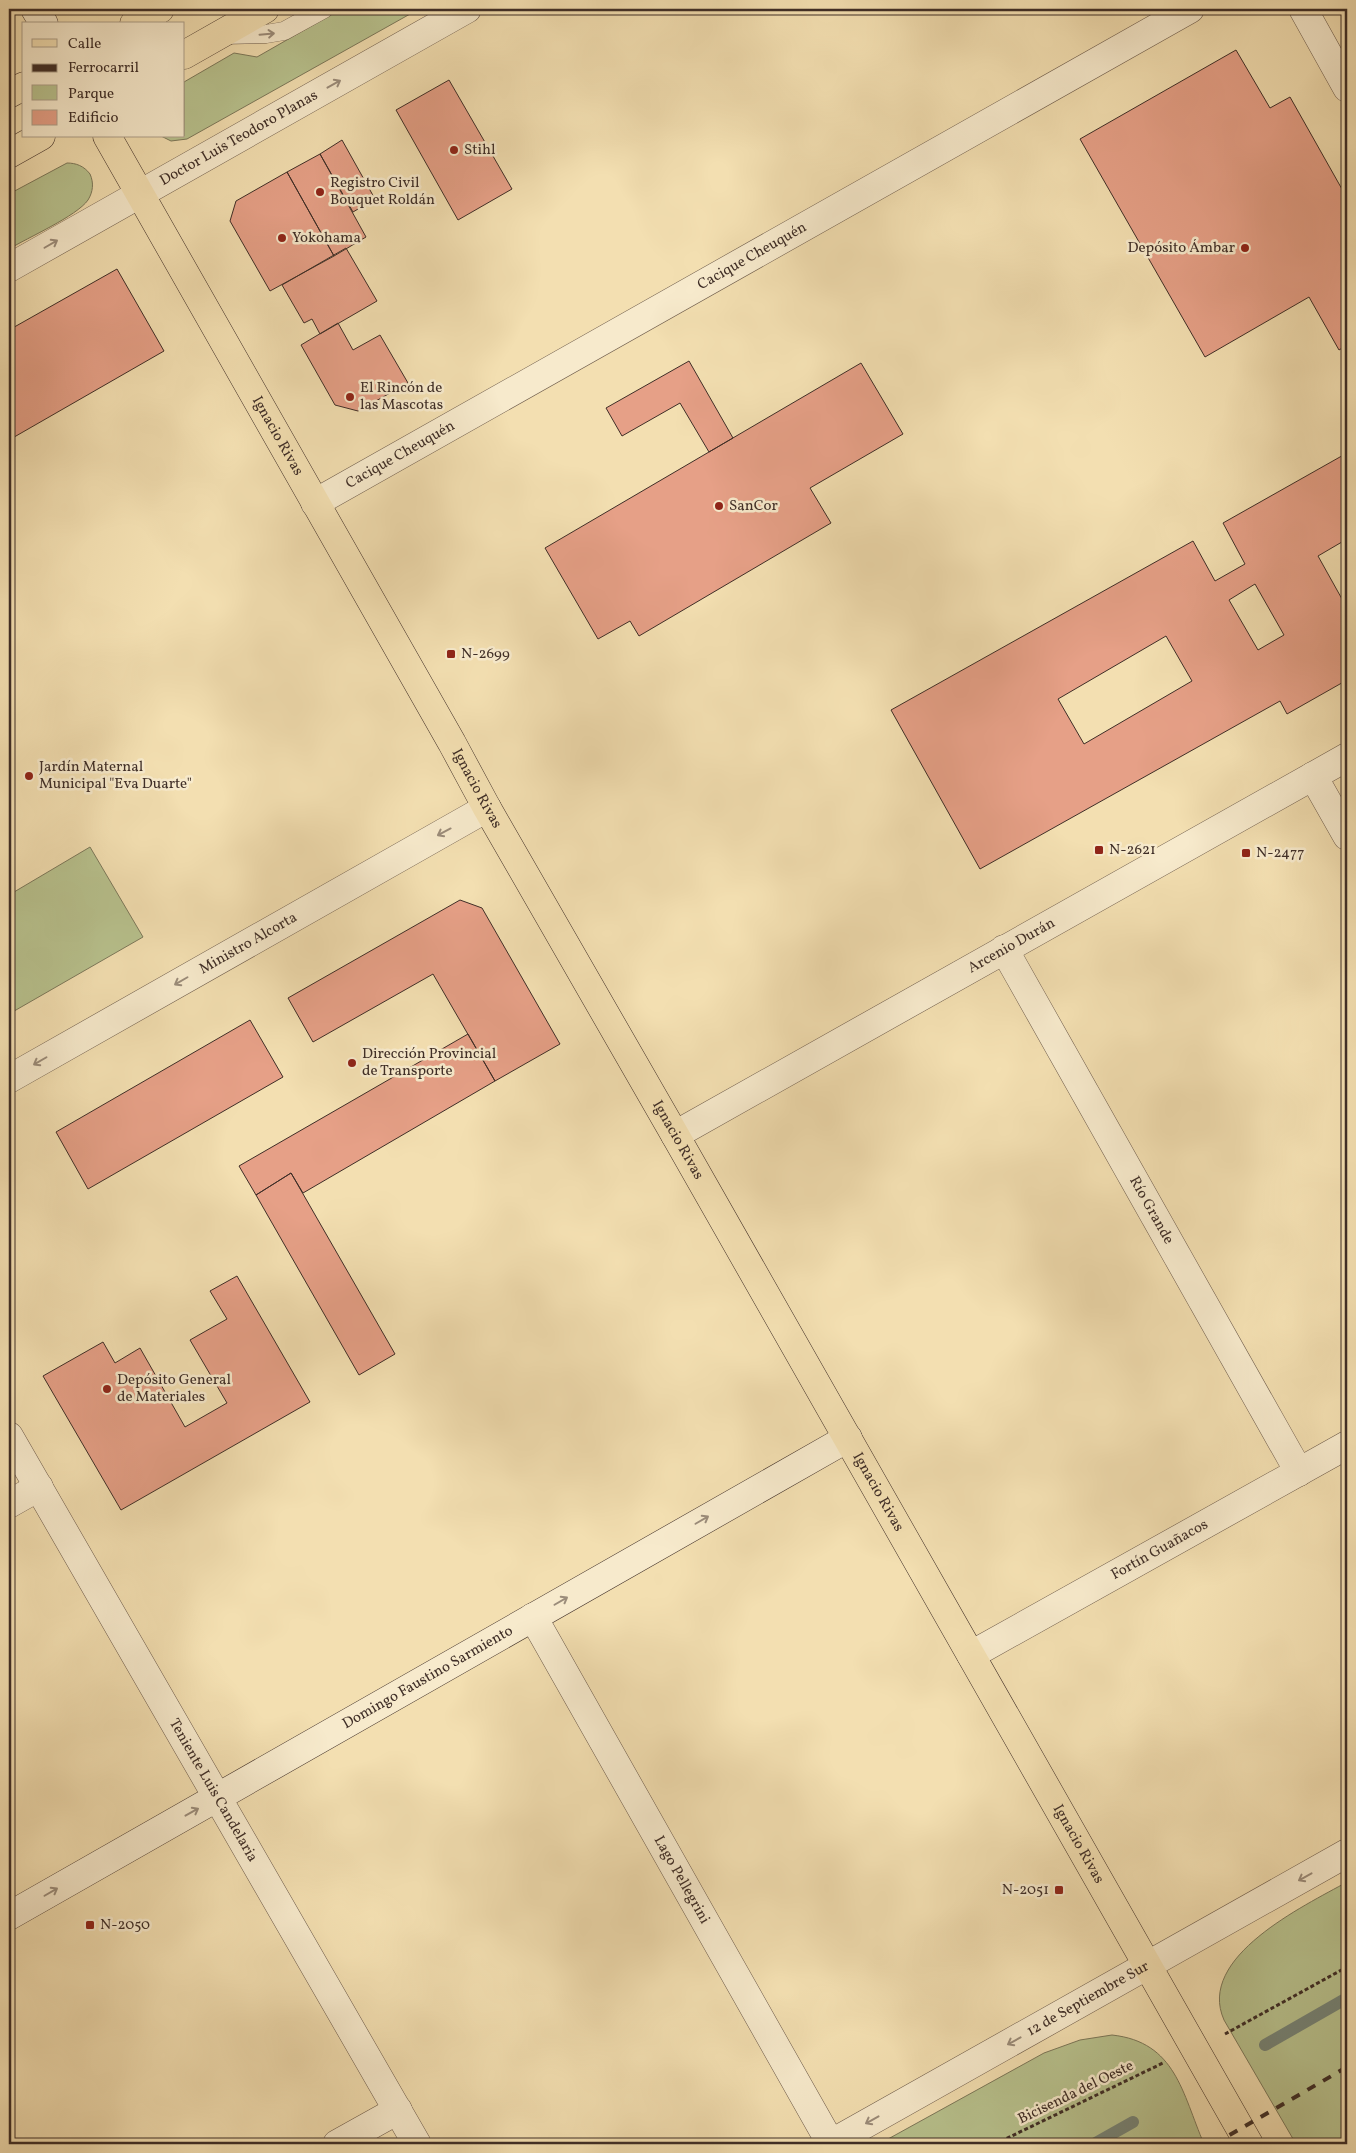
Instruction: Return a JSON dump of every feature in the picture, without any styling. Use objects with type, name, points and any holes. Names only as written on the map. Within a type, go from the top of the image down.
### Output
[{"type":"main road","points":[[137,22],[160,9]]},
{"type":"main road","points":[[185,54],[265,9]]},
{"type":"main road","points":[[9,94],[22,87]]},
{"type":"main road","points":[[9,154],[37,138]]},
{"type":"main road","name":"Ignacio Rivas","points":[[108,138],[452,743],[487,808],[1250,2144]]},
{"type":"street","points":[[35,9],[43,22]]},
{"type":"street","name":"Doctor Luis Teodoro Planas","points":[[9,268],[467,9]]},
{"type":"street","name":"Cacique Cheuquén","points":[[315,503],[1190,9]]},
{"type":"street","points":[[1303,9],[1347,88]]},
{"type":"street","name":"Arcenio Durán","points":[[675,1135],[1347,757]]},
{"type":"street","points":[[1313,776],[1347,836]]},
{"type":"street","name":"Ministro Alcorta","points":[[9,1079],[487,808]]},
{"type":"street","name":"Río Grande","points":[[1004,949],[1299,1472]]},
{"type":"street","name":"Teniente Luis Candelaria","points":[[9,1436],[417,2144]]},
{"type":"street","name":"Domingo Faustino Sarmiento","points":[[9,1916],[848,1438]]},
{"type":"street","name":"Fortín Guañacos","points":[[971,1655],[1347,1445]]},
{"type":"street","points":[[9,1504],[39,1488]]},
{"type":"street","name":"Lago Pellegrini","points":[[534,1617],[830,2144]]},
{"type":"street","name":"12 de Septiembre Sur","points":[[830,2144],[1347,1853]]},
{"type":"street","points":[[337,2144],[398,2110]]},
{"type":"lane","points":[[218,35],[274,33],[289,28],[324,9]]},
{"type":"path","points":[[1231,2032],[1347,1967]]},
{"type":"path","name":"Bicisenda del Oeste","points":[[995,2144],[1167,2061]]},
{"type":"green space","points":[[341,9],[419,9],[187,139],[171,141],[165,138],[185,138],[185,81],[234,53],[257,57]]},
{"type":"green space","points":[[67,163],[80,166],[90,174],[92,187],[88,200],[63,220],[9,249],[9,194]]},
{"type":"green space","points":[[90,847],[143,937],[9,1014],[9,895]]},
{"type":"green space","points":[[1347,1882],[1347,2144],[1296,2144],[1224,2020],[1219,1997],[1225,1975],[1239,1955],[1259,1936],[1306,1905]]},
{"type":"green space","points":[[1112,2035],[1133,2040],[1150,2048],[1163,2059],[1174,2073],[1182,2089],[1204,2144],[879,2144],[1044,2053],[1080,2040]]},
{"type":"building","name":"Depósito Ámbar","points":[[1236,50],[1270,108],[1290,97],[1347,198],[1347,345],[1339,350],[1309,297],[1205,357],[1080,139]]},
{"type":"building","name":"Stihl","points":[[449,80],[512,189],[458,220],[396,110]]},
{"type":"building","points":[[342,140],[375,199],[353,212],[320,154]]},
{"type":"building","name":"Registro Civil Bouquet Roldán","points":[[320,154],[366,237],[334,256],[287,172]]},
{"type":"building","name":"Yokohama","points":[[287,172],[334,256],[270,291],[230,221],[236,201]]},
{"type":"building","points":[[346,248],[377,301],[320,334],[312,319],[304,323],[282,285]]},
{"type":"building","points":[[117,269],[164,351],[9,440],[9,330]]},
{"type":"building","points":[[338,323],[353,350],[380,335],[408,383],[358,411],[335,405],[301,345]]},
{"type":"building","points":[[689,361],[733,438],[709,452],[680,403],[622,436],[606,408]]},
{"type":"building","name":"SanCor","points":[[861,363],[903,434],[810,488],[831,523],[639,636],[630,621],[598,639],[545,548]]},
{"type":"building","points":[[1347,453],[1347,539],[1318,556],[1342,599],[1347,596],[1347,680],[1287,714],[1280,701],[980,869],[891,710],[1193,541],[1215,581],[1245,564],[1223,523]],"holes":[[[1255,584],[1284,635],[1258,650],[1229,600]],[[1166,636],[1192,681],[1084,744],[1058,699]]]},
{"type":"building","points":[[460,900],[482,908],[560,1044],[495,1081],[433,974],[313,1042],[288,998]]},
{"type":"building","points":[[250,1020],[283,1077],[88,1189],[56,1132]]},
{"type":"building","points":[[468,1034],[495,1081],[303,1193],[291,1173],[256,1195],[239,1166]]},
{"type":"building","points":[[291,1173],[395,1354],[359,1375],[256,1195]]},
{"type":"building","name":"Depósito General de Materiales","points":[[237,1276],[310,1402],[121,1510],[43,1376],[103,1342],[115,1363],[140,1348],[185,1427],[227,1403],[190,1340],[227,1319],[210,1291]]},
{"type":"waterway","points":[[1265,2045],[1347,1998]]},
{"type":"waterway","points":[[1094,2144],[1133,2122]]},
{"type":"railway","points":[[1214,2144],[1347,2067]]},
{"type":"place","name":"Stihl","points":[[454,150]]},
{"type":"place","name":"Registro Civil Bouquet Roldán","points":[[320,192]]},
{"type":"place","name":"Yokohama","points":[[282,238]]},
{"type":"place","name":"Depósito Ámbar","points":[[1245,248]]},
{"type":"place","name":"El Rincón de las Mascotas","points":[[350,397]]},
{"type":"place","name":"SanCor","points":[[719,506]]},
{"type":"place","name":"N-2699","points":[[451,654]]},
{"type":"place","name":"Jardín Maternal Municipal \"Eva Duarte\"","points":[[29,776]]},
{"type":"place","name":"N-2621","points":[[1099,850]]},
{"type":"place","name":"N-2477","points":[[1246,853]]},
{"type":"place","name":"Dirección Provincial de Transporte","points":[[352,1063]]},
{"type":"place","name":"Depósito General de Materiales","points":[[107,1389]]},
{"type":"place","name":"N-2051","points":[[1059,1890]]},
{"type":"place","name":"N-2050","points":[[90,1925]]}]
